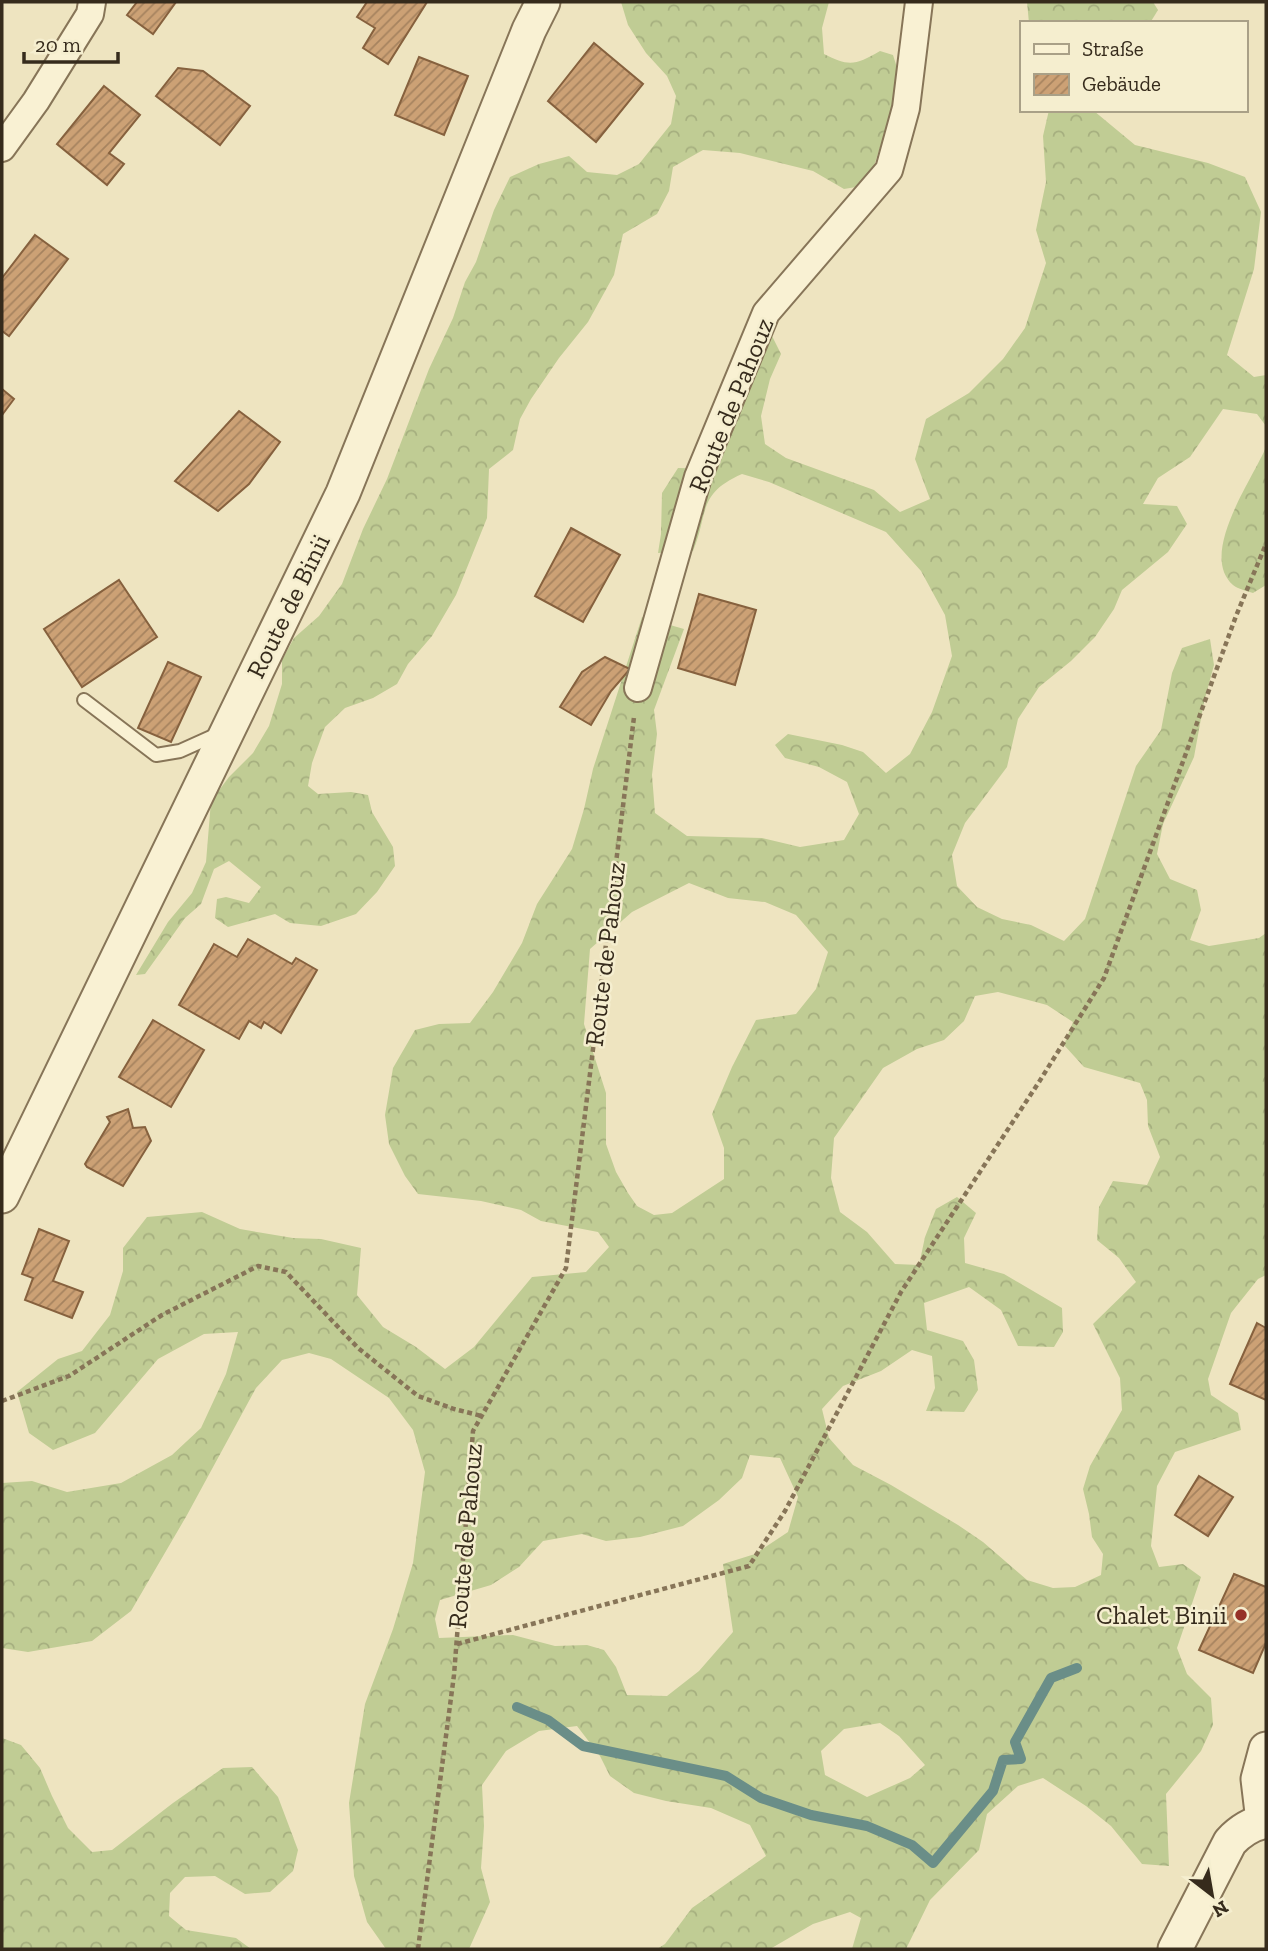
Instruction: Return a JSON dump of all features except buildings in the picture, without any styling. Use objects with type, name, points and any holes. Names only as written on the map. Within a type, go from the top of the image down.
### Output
[{"type":"street","points":[[2,148],[36,101],[90,14],[92,2]]},
{"type":"street","name":"Route de Binii","points":[[2,1196],[343,493],[529,30],[543,2]]},
{"type":"street","name":"Route de Pahouz","points":[[638,688],[698,477],[766,313],[889,170],[906,108],[919,2]]},
{"type":"street","points":[[1175,1949],[1230,1842],[1238,1833],[1264,1821],[1258,1779],[1266,1749]]},
{"type":"lane","points":[[84,699],[156,755],[180,751],[230,728]]},
{"type":"path","points":[[457,1644],[749,1566],[785,1511],[901,1292],[1104,978],[1236,616],[1266,544]]},
{"type":"path","name":"Route de Pahouz","points":[[418,1949],[457,1644],[473,1432],[566,1268],[638,688]]},
{"type":"path","points":[[2,1401],[69,1376],[162,1315],[258,1266],[286,1272],[358,1348],[418,1396],[482,1416]]},
{"type":"green space","points":[[621,2],[829,2],[822,28],[824,54],[852,63],[880,51],[893,55],[899,74],[895,101],[873,169],[856,187],[844,189],[813,171],[740,153],[703,150],[673,167],[669,191],[657,214],[623,234],[614,275],[588,322],[531,399],[520,419],[513,450],[489,469],[487,518],[456,595],[432,636],[408,664],[397,684],[373,698],[345,708],[325,727],[312,763],[308,786],[318,794],[351,792],[368,795],[372,812],[393,847],[395,866],[377,892],[356,914],[321,926],[290,923],[275,914],[228,927],[215,918],[217,899],[226,897],[249,903],[261,887],[229,861],[214,869],[201,904],[185,918],[145,974],[136,975],[168,922],[192,893],[206,862],[211,801],[229,777],[253,753],[269,726],[282,684],[282,660],[294,638],[319,616],[342,584],[363,529],[387,479],[429,369],[453,318],[465,282],[476,262],[494,210],[510,177],[539,164],[569,156],[587,172],[617,175],[639,164],[671,124],[676,96],[667,76],[646,53],[628,25]]},
{"type":"green space","points":[[1027,2],[1153,2],[1158,10],[1151,21],[1029,21]]},
{"type":"green space","points":[[1049,112],[1095,112],[1135,145],[1208,163],[1245,177],[1261,212],[1254,269],[1227,355],[1254,377],[1266,375],[1266,426],[1257,414],[1223,409],[1190,457],[1158,478],[1143,504],[1177,506],[1187,524],[1168,552],[1122,590],[1114,609],[1095,637],[1039,687],[1018,719],[1007,767],[965,823],[952,855],[957,886],[977,907],[1002,919],[1031,925],[1064,941],[1085,919],[1136,766],[1161,730],[1172,673],[1182,648],[1210,639],[1214,665],[1194,757],[1163,824],[1157,854],[1170,879],[1197,890],[1201,910],[1190,940],[1209,946],[1259,938],[1266,933],[1266,1275],[1258,1279],[1231,1313],[1208,1379],[1211,1395],[1238,1413],[1241,1430],[1175,1452],[1157,1486],[1151,1546],[1159,1567],[1183,1564],[1201,1577],[1177,1648],[1187,1674],[1211,1698],[1213,1725],[1201,1751],[1166,1794],[1169,1866],[1142,1864],[1111,1826],[1043,1778],[1018,1786],[987,1814],[979,1850],[930,1900],[906,1949],[852,1949],[861,1918],[850,1912],[813,1924],[770,1949],[657,1949],[665,1944],[692,1908],[766,1856],[750,1825],[711,1808],[634,1793],[610,1776],[600,1756],[577,1726],[539,1731],[506,1751],[482,1785],[484,1826],[481,1868],[490,1902],[469,1949],[386,1949],[367,1922],[354,1876],[349,1803],[365,1704],[393,1629],[413,1563],[425,1472],[413,1430],[389,1398],[331,1359],[309,1353],[282,1360],[256,1388],[131,1611],[92,1641],[28,1652],[2,1648],[2,1483],[32,1481],[67,1492],[121,1483],[172,1455],[201,1428],[226,1374],[238,1332],[204,1334],[158,1359],[95,1433],[53,1450],[29,1433],[17,1392],[58,1359],[82,1351],[110,1315],[123,1271],[123,1248],[147,1217],[202,1212],[240,1229],[293,1238],[321,1239],[361,1248],[357,1295],[383,1327],[445,1369],[474,1347],[532,1277],[586,1272],[609,1247],[598,1232],[541,1221],[521,1210],[481,1201],[418,1194],[405,1176],[389,1144],[385,1115],[393,1068],[415,1030],[439,1024],[470,1023],[493,992],[522,943],[537,904],[572,849],[593,769],[642,617],[684,629],[654,710],[657,734],[652,775],[655,813],[687,836],[762,838],[800,847],[844,840],[859,814],[847,782],[819,767],[785,758],[775,745],[788,734],[863,752],[886,773],[910,754],[932,712],[952,656],[945,615],[921,571],[886,532],[769,482],[742,474],[728,481],[711,497],[693,551],[658,553],[662,493],[678,468],[716,469],[718,446],[709,422],[717,393],[745,336],[772,336],[781,354],[770,379],[761,416],[765,444],[786,458],[874,490],[900,512],[930,499],[915,459],[926,419],[969,393],[1003,359],[1025,328],[1046,263],[1036,230],[1046,182],[1043,136]],"holes":[[[689,883],[728,898],[765,902],[796,915],[828,952],[816,989],[796,1014],[756,1020],[732,1067],[712,1114],[724,1148],[724,1179],[672,1213],[654,1215],[637,1206],[628,1193],[616,1172],[606,1144],[606,1093],[584,1024],[590,949],[632,912]],[[998,992],[1047,1005],[1073,1022],[1064,1045],[1084,1067],[1140,1083],[1147,1100],[1148,1126],[1160,1157],[1147,1185],[1113,1181],[1099,1207],[1097,1240],[1119,1258],[1136,1282],[1093,1324],[1120,1378],[1122,1410],[1090,1466],[1083,1489],[1092,1537],[1103,1554],[1101,1575],[1075,1587],[1053,1588],[1027,1580],[983,1542],[958,1525],[853,1465],[829,1438],[822,1409],[843,1386],[881,1371],[912,1350],[932,1356],[935,1388],[926,1411],[964,1412],[978,1390],[974,1360],[963,1341],[927,1330],[924,1303],[969,1287],[1001,1310],[1018,1346],[1054,1347],[1063,1332],[1062,1308],[1004,1274],[965,1263],[964,1238],[976,1213],[957,1197],[936,1209],[925,1237],[919,1265],[895,1264],[867,1232],[840,1212],[831,1178],[834,1138],[883,1068],[917,1049],[944,1040],[964,1021],[975,996]],[[750,1455],[780,1458],[798,1497],[788,1532],[755,1554],[723,1564],[733,1632],[699,1671],[667,1696],[627,1695],[616,1667],[604,1650],[587,1645],[555,1646],[513,1635],[439,1638],[435,1619],[440,1600],[491,1585],[519,1567],[543,1541],[582,1534],[606,1541],[640,1537],[683,1526],[719,1500],[742,1478]],[[880,1723],[899,1736],[925,1765],[910,1778],[867,1797],[825,1775],[821,1751],[844,1729]]]},
{"type":"green space","points":[[1266,447],[1266,585],[1253,593],[1233,585],[1224,571],[1222,555],[1232,516]]},
{"type":"green space","points":[[2,1738],[21,1745],[40,1768],[68,1828],[92,1852],[112,1850],[223,1768],[252,1767],[278,1797],[298,1850],[293,1871],[270,1892],[245,1894],[215,1876],[185,1877],[170,1893],[169,1916],[186,1930],[236,1938],[251,1949],[2,1949]]},
{"type":"waterway","points":[[517,1707],[548,1720],[583,1746],[726,1776],[761,1798],[811,1815],[867,1826],[912,1845],[933,1863],[993,1791],[1003,1760],[1021,1759],[1015,1742],[1051,1678],[1077,1668]]},
{"type":"place","name":"Chalet Binii","points":[[1241,1615]]}]
